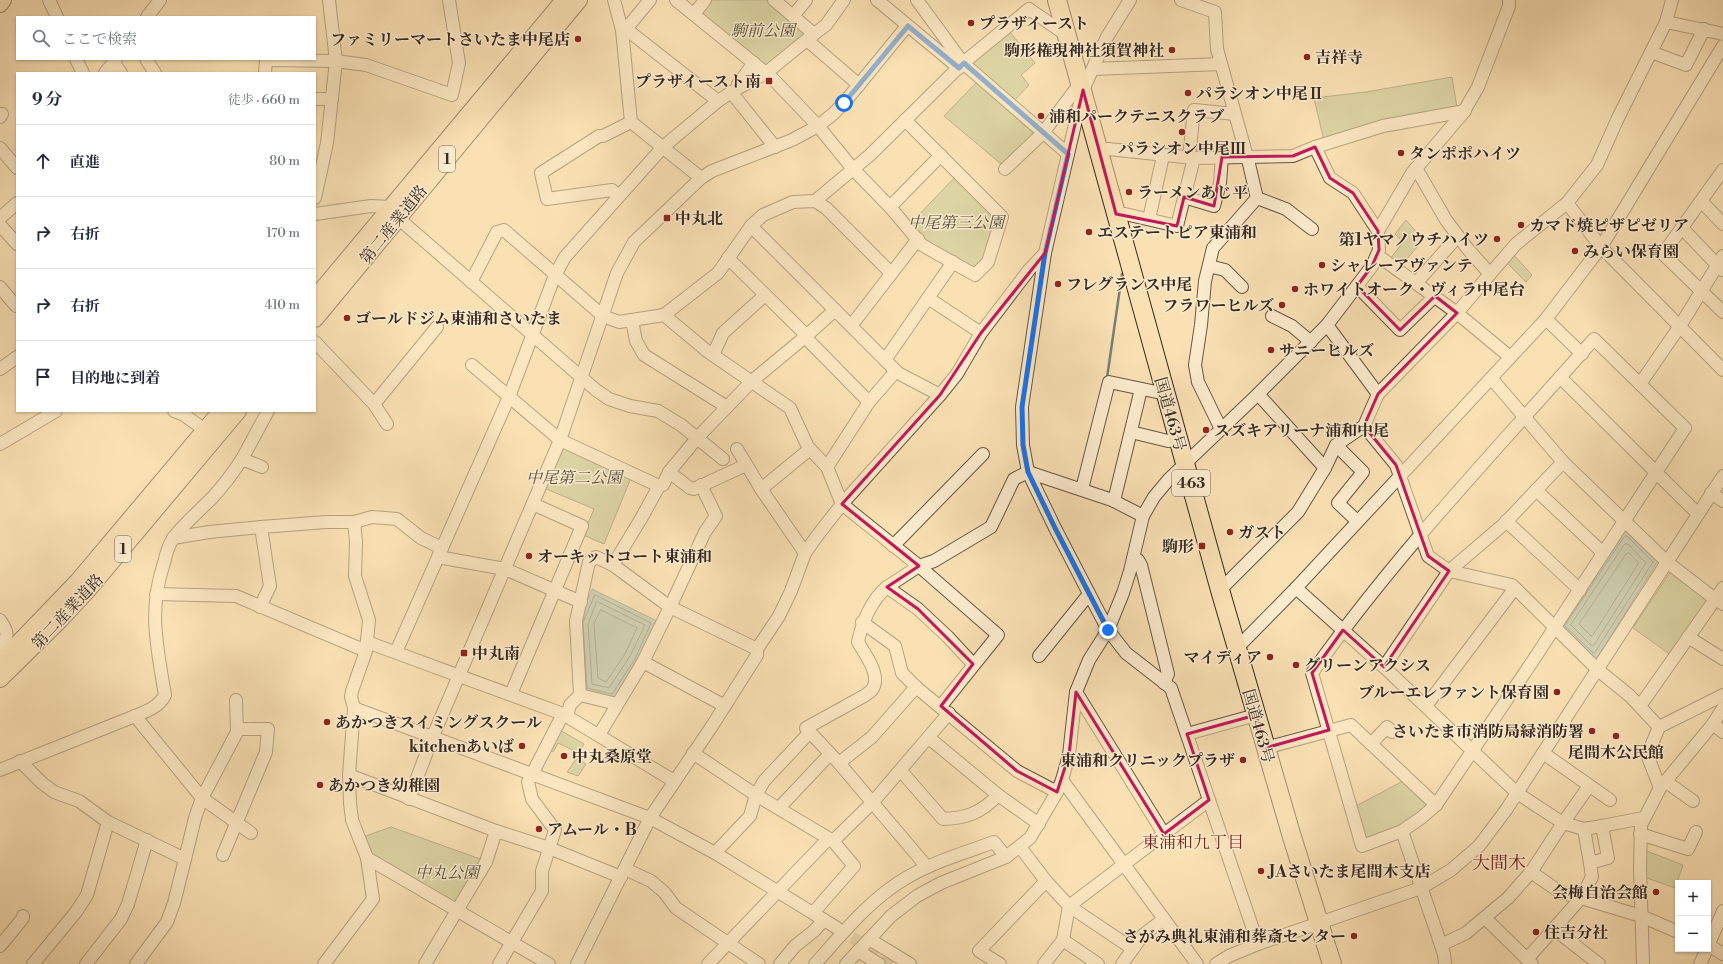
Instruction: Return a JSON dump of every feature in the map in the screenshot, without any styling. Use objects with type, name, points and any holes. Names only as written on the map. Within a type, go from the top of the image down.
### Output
[{"type":"highway","name":"国道463号","points":[[1057,0],[1068,36],[1086,80],[1104,149],[1116,214],[1220,590],[1265,748],[1332,964]]},
{"type":"main road","points":[[0,4],[2,0]]},
{"type":"main road","name":"第二産業道路","points":[[316,318],[394,212],[564,0]]},
{"type":"main road","name":"第二産業道路","points":[[316,297],[394,212],[579,0]]},
{"type":"main road","name":"第二産業道路","points":[[0,662],[78,581],[220,412]]},
{"type":"main road","name":"第二産業道路","points":[[0,679],[87,591],[237,412]]},
{"type":"street","points":[[49,0],[57,16]]},
{"type":"street","points":[[148,16],[160,0]]},
{"type":"street","points":[[316,193],[327,143],[336,61],[329,0]]},
{"type":"street","points":[[265,72],[266,60],[336,61],[366,65],[452,94],[459,63],[449,0]]},
{"type":"street","points":[[614,0],[624,29],[631,122],[701,178]]},
{"type":"street","points":[[624,29],[650,0]]},
{"type":"street","points":[[676,0],[766,73],[818,126],[853,169],[890,207],[922,245],[975,275],[988,262],[1002,217],[905,120]]},
{"type":"street","points":[[694,14],[705,0]]},
{"type":"street","points":[[774,0],[793,16],[811,37],[859,85]]},
{"type":"street","points":[[793,16],[806,0]]},
{"type":"street","points":[[396,652],[509,397],[555,275],[565,257],[663,147],[734,90],[766,73],[826,25],[844,0]]},
{"type":"street","points":[[877,0],[908,26],[961,65],[1068,154]]},
{"type":"street","points":[[917,0],[961,65]]},
{"type":"street","points":[[1130,0],[1107,37],[1086,80],[1068,154],[1045,253],[1022,407],[1023,445],[1028,472],[1055,528],[1108,630],[1126,653],[1171,688],[1258,944]]},
{"type":"street","points":[[1181,0],[1215,12],[1217,49],[1257,198]]},
{"type":"street","points":[[1378,231],[1416,168],[1465,111],[1478,87],[1509,6],[1509,0]]},
{"type":"street","points":[[1220,590],[1298,512],[1325,468],[1336,445],[1364,426],[1378,394],[1457,313],[1516,244],[1567,203],[1597,165],[1650,52],[1666,22],[1672,0]]},
{"type":"street","points":[[815,201],[875,151],[961,65],[1029,9],[1068,36]]},
{"type":"street","points":[[1666,22],[1723,34]]},
{"type":"street","points":[[409,799],[433,736],[560,440],[617,273],[634,242],[701,178],[722,166],[806,134],[818,126],[833,114],[908,26]]},
{"type":"street","points":[[624,29],[718,102]]},
{"type":"street","points":[[1650,52],[1686,65],[1704,29]]},
{"type":"street","points":[[1237,648],[1296,588],[1546,319],[1601,247],[1723,46]]},
{"type":"street","points":[[76,60],[82,72]]},
{"type":"street","points":[[147,60],[154,72]]},
{"type":"street","points":[[106,72],[115,61],[120,72]]},
{"type":"street","points":[[734,90],[754,63]]},
{"type":"street","points":[[1005,169],[1043,133],[1086,80],[1221,64]]},
{"type":"street","points":[[734,90],[775,147]]},
{"type":"street","points":[[316,99],[332,99]]},
{"type":"street","points":[[1116,214],[1125,214],[1177,226],[1191,158],[1194,110],[1235,114]]},
{"type":"street","points":[[1104,149],[1191,158],[1293,156],[1315,147],[1383,126],[1465,111]]},
{"type":"street","points":[[618,196],[612,190],[547,199],[541,173],[599,136],[603,136],[631,122]]},
{"type":"street","points":[[846,964],[890,916],[917,896],[941,883],[1006,857],[1030,838],[1057,792],[1062,780],[1069,755],[1076,692],[1089,660],[1108,630],[1128,578],[1143,516],[1154,497],[1185,463],[1311,342],[1327,325],[1372,266],[1379,250],[1378,231],[1353,193],[1330,178],[1315,147]]},
{"type":"street","points":[[0,148],[16,167]]},
{"type":"street","points":[[890,207],[941,155]]},
{"type":"street","points":[[1149,219],[1163,156]]},
{"type":"street","points":[[1184,197],[1214,206],[1220,183],[1222,158]]},
{"type":"street","points":[[1416,168],[1446,220],[1490,274]]},
{"type":"street","points":[[1723,170],[1663,254],[1723,312]]},
{"type":"street","points":[[1257,198],[1286,209],[1312,229]]},
{"type":"street","points":[[1221,429],[1198,382],[1195,365],[1201,325],[1205,281],[1213,248],[1257,198]]},
{"type":"street","points":[[471,282],[497,232],[504,230],[602,316],[619,322],[664,316],[718,273],[751,226],[763,215],[793,202],[815,201],[826,208],[892,273]]},
{"type":"street","points":[[1701,201],[1723,224]]},
{"type":"street","points":[[1567,203],[1601,247],[1723,370]]},
{"type":"street","points":[[0,218],[16,206]]},
{"type":"street","points":[[316,214],[371,206],[394,212],[471,282],[581,378],[610,399],[630,406],[658,411],[698,437],[723,459]]},
{"type":"street","points":[[0,224],[16,243]]},
{"type":"street","points":[[751,226],[896,371],[940,396]]},
{"type":"street","points":[[1640,384],[1721,264],[1682,228]]},
{"type":"street","points":[[1417,282],[1458,236]]},
{"type":"street","points":[[851,326],[918,239]]},
{"type":"street","points":[[577,964],[650,818],[674,780],[725,706],[757,655],[757,649],[780,616],[805,553],[842,504],[940,396],[957,374],[981,333],[1029,270],[1045,253]]},
{"type":"street","points":[[1377,255],[1417,282],[1510,357]]},
{"type":"street","points":[[728,258],[869,402]]},
{"type":"street","points":[[884,360],[953,262]]},
{"type":"street","points":[[1209,266],[1225,270],[1242,287]]},
{"type":"street","points":[[1357,286],[1400,330],[1435,296]]},
{"type":"street","points":[[0,287],[16,305]]},
{"type":"street","points":[[713,355],[723,333],[765,295]]},
{"type":"street","points":[[928,298],[981,333]]},
{"type":"street","points":[[613,564],[659,486],[662,485],[670,472],[698,437],[752,381],[806,337],[835,310]]},
{"type":"street","points":[[664,316],[713,355],[790,408],[810,449],[827,467],[842,504],[919,566],[998,635],[973,664],[928,738],[901,771],[872,803],[830,840],[777,891],[708,964]]},
{"type":"street","points":[[1272,316],[1292,326],[1311,342]]},
{"type":"street","points":[[1546,319],[1582,354]]},
{"type":"street","points":[[632,320],[636,341],[644,355],[727,407]]},
{"type":"street","points":[[1327,325],[1378,394]]},
{"type":"street","points":[[374,404],[437,327]]},
{"type":"street","points":[[1594,339],[1684,428],[1580,590],[1436,805],[1421,818],[1402,831],[1362,846],[1312,673],[1343,630],[1421,535],[1582,354],[1594,339]]},
{"type":"street","points":[[316,343],[374,404],[387,424]]},
{"type":"street","points":[[0,369],[16,358]]},
{"type":"street","points":[[472,364],[560,440],[659,486]]},
{"type":"street","points":[[827,467],[869,402],[896,371]]},
{"type":"street","points":[[1560,377],[1698,514]]},
{"type":"street","points":[[1491,378],[1563,462],[1667,562],[1719,602]]},
{"type":"street","points":[[1082,489],[1109,382],[1166,394]]},
{"type":"street","points":[[1114,501],[1141,389]]},
{"type":"street","points":[[1258,394],[1325,468]]},
{"type":"street","points":[[0,444],[54,412]]},
{"type":"street","points":[[176,412],[184,415],[205,430]]},
{"type":"street","points":[[0,770],[135,716],[156,706],[165,695],[154,616],[160,573],[173,538],[222,487],[242,459],[267,412]]},
{"type":"street","points":[[1364,426],[1396,465],[1428,556],[1449,571],[1512,585],[1598,670],[1640,706],[1659,728]]},
{"type":"street","points":[[1131,432],[1168,442],[1178,439]]},
{"type":"street","points":[[1336,445],[1363,472],[1338,503],[1357,521]]},
{"type":"street","points":[[737,449],[761,490],[805,553]]},
{"type":"street","points":[[761,490],[810,449]]},
{"type":"street","points":[[893,546],[983,454]]},
{"type":"street","points":[[242,459],[262,467]]},
{"type":"street","points":[[1384,667],[1449,571],[1506,522],[1563,462]]},
{"type":"street","points":[[670,472],[690,488],[694,489],[746,465]]},
{"type":"street","points":[[927,867],[839,763],[806,728],[864,696],[872,690],[875,682],[875,673],[858,642],[862,622],[881,592],[887,587],[919,566],[934,561],[991,527],[1014,480],[1028,472],[1114,501],[1143,516]]},
{"type":"street","points":[[1216,964],[1229,956],[1258,944],[1422,888],[1451,870],[1479,846],[1517,793],[1723,476]]},
{"type":"street","points":[[599,735],[643,662],[705,532],[716,516],[701,485]]},
{"type":"street","points":[[1536,490],[1603,553]]},
{"type":"street","points":[[1712,493],[1723,501]]},
{"type":"street","points":[[511,694],[582,526],[533,504]]},
{"type":"street","points":[[173,538],[209,532],[261,527],[354,522],[372,517],[396,520],[440,553],[505,569],[581,602]]},
{"type":"street","points":[[324,964],[373,899],[367,858],[352,820],[350,803],[349,775],[354,708],[352,691],[366,646],[369,620],[356,576],[356,541],[354,522]]},
{"type":"street","points":[[1506,522],[1580,590]]},
{"type":"street","points":[[260,607],[270,586],[261,527]]},
{"type":"street","points":[[499,964],[542,891],[542,871],[555,830],[532,799],[528,782],[570,705],[580,695],[576,621],[589,562],[596,557],[613,564],[670,607],[757,649]]},
{"type":"street","points":[[1134,558],[1138,560],[1141,565],[1168,674],[1164,683]]},
{"type":"street","points":[[887,587],[918,609],[948,637],[973,664]]},
{"type":"street","points":[[1296,588],[1474,750],[1517,793],[1563,823],[1584,829],[1643,818]]},
{"type":"street","points":[[1426,706],[1515,588]]},
{"type":"street","points":[[1640,706],[1688,637],[1719,602],[1723,588]]},
{"type":"street","points":[[156,594],[236,596],[260,607],[366,646],[396,652],[565,715],[674,780]]},
{"type":"street","points":[[1039,656],[1089,594]]},
{"type":"street","points":[[0,620],[6,628],[8,635],[6,640],[0,644]]},
{"type":"street","points":[[862,622],[895,646],[902,673],[916,687],[945,709],[1017,771],[1057,792]]},
{"type":"street","points":[[1688,637],[1723,659]]},
{"type":"street","points":[[643,662],[725,706]]},
{"type":"street","points":[[839,763],[872,737],[916,687]]},
{"type":"street","points":[[1076,692],[1164,834]]},
{"type":"street","points":[[580,695],[617,704]]},
{"type":"street","points":[[1693,801],[1662,785],[1648,756],[1649,751],[1659,728],[1723,695]]},
{"type":"street","points":[[136,964],[166,922],[174,903],[195,818],[202,798],[237,732],[236,700]]},
{"type":"street","points":[[354,708],[533,773],[650,818],[715,853],[837,928]]},
{"type":"street","points":[[1643,964],[1640,834],[1643,818],[1662,785],[1713,724],[1723,708]]},
{"type":"street","points":[[1187,734],[1256,715]]},
{"type":"street","points":[[135,716],[202,798],[251,833]]},
{"type":"street","points":[[1265,748],[1350,724],[1436,805]]},
{"type":"street","points":[[1713,724],[1723,732]]},
{"type":"street","points":[[1371,744],[1387,727],[1392,732]]},
{"type":"street","points":[[223,855],[266,752],[268,729],[237,729]]},
{"type":"street","points":[[715,853],[750,816],[756,795],[764,781],[810,732]]},
{"type":"street","points":[[928,738],[998,795],[1039,824]]},
{"type":"street","points":[[693,753],[756,795],[830,840],[854,866],[813,913]]},
{"type":"street","points":[[1543,753],[1610,800]]},
{"type":"street","points":[[779,808],[830,754]]},
{"type":"street","points":[[20,761],[42,783],[54,792],[79,801],[108,822],[185,859]]},
{"type":"street","points":[[901,771],[943,819],[959,818],[975,813],[987,806],[998,795]]},
{"type":"street","points":[[349,775],[496,831],[651,881],[664,892],[676,908],[759,964]]},
{"type":"street","points":[[1062,780],[1197,964]]},
{"type":"street","points":[[1441,946],[1466,933],[1508,898],[1531,872],[1589,786]]},
{"type":"street","points":[[1044,964],[1063,940],[1069,906],[1209,800]]},
{"type":"street","points":[[33,964],[76,912],[87,895],[108,822]]},
{"type":"street","points":[[1590,863],[1608,858],[1602,826]]},
{"type":"street","points":[[1485,918],[1530,962],[1554,929],[1581,898],[1592,877],[1584,829]]},
{"type":"street","points":[[426,964],[486,862],[496,831]]},
{"type":"street","points":[[1402,831],[1444,954],[1445,964]]},
{"type":"street","points":[[1640,834],[1688,849],[1696,832]]},
{"type":"street","points":[[86,964],[121,919],[128,904],[147,840]]},
{"type":"street","points":[[815,964],[875,900],[905,878],[927,867],[994,842],[1006,857]]},
{"type":"street","points":[[1020,847],[1046,881],[1069,906],[1133,949]]},
{"type":"street","points":[[367,858],[549,964]]},
{"type":"street","points":[[1531,872],[1560,892],[1641,916],[1675,931]]},
{"type":"street","points":[[1000,964],[979,951],[1046,881]]},
{"type":"street","points":[[1711,939],[1723,911]]},
{"type":"street","points":[[0,946],[23,918],[23,916]]},
{"type":"street","points":[[1122,964],[1143,935],[1164,919]]},
{"type":"street","points":[[780,964],[795,946],[814,931],[824,920]]},
{"type":"street","points":[[1554,929],[1599,964]]},
{"type":"street","points":[[869,939],[910,964]]},
{"type":"street","points":[[1063,940],[1098,964]]},
{"type":"street","points":[[1711,948],[1723,954]]},
{"type":"street","points":[[858,951],[879,964]]},
{"type":"street","points":[[1700,964],[1706,952]]},
{"type":"highlighted area","points":[[1083,90],[1116,214],[1177,226],[1184,197],[1214,206],[1222,157],[1293,156],[1315,147],[1330,178],[1353,193],[1378,231],[1379,250],[1372,266],[1357,286],[1400,330],[1435,296],[1457,313],[1378,394],[1364,426],[1396,465],[1428,556],[1449,571],[1384,667],[1343,630],[1312,673],[1329,730],[1265,748],[1256,715],[1187,734],[1209,800],[1164,834],[1076,692],[1069,755],[1057,792],[1017,771],[941,706],[973,664],[918,609],[887,587],[919,566],[842,504],[940,395],[981,333],[1045,253]]},
{"type":"green space","name":"駒前公園","points":[[708,0],[768,0],[809,33],[767,67],[701,15]]},
{"type":"green space","points":[[1010,32],[1035,63],[1021,75],[1029,85],[1013,102],[971,63]]},
{"type":"green space","points":[[1452,77],[1457,108],[1324,141],[1314,98],[1366,92]]},
{"type":"green space","points":[[977,82],[1035,134],[1001,164],[944,116]]},
{"type":"green space","name":"中尾第三公園","points":[[955,177],[998,218],[986,254],[977,269],[928,242],[910,224]]},
{"type":"green space","points":[[1406,220],[1423,240],[1401,266],[1390,259],[1403,242],[1395,234]]},
{"type":"green space","points":[[1513,254],[1532,275],[1526,282],[1506,262]]},
{"type":"green space","name":"中尾第二公園","points":[[565,448],[631,478],[604,544],[583,535],[594,509],[544,488],[562,449]]},
{"type":"green space","points":[[1671,571],[1710,599],[1671,655],[1633,628]]},
{"type":"green space","points":[[560,730],[584,744],[579,753],[558,743],[553,752],[549,750]]},
{"type":"green space","points":[[577,758],[586,764],[578,776],[567,772]]},
{"type":"green space","points":[[1403,781],[1428,803],[1429,807],[1410,821],[1368,840],[1364,838],[1356,806]]},
{"type":"green space","name":"中丸公園","points":[[391,827],[483,860],[458,902],[453,904],[369,855],[363,837]]},
{"type":"green space","points":[[1644,850],[1683,865],[1678,880],[1675,880],[1675,888],[1644,877]]},
{"type":"water","points":[[1625,528],[1658,561],[1595,661],[1559,627]]},
{"type":"water","points":[[592,589],[657,621],[638,661],[614,699],[584,692],[579,622]]},
{"type":"waterway","points":[[1107,378],[1122,274]]},
{"type":"tunnel","points":[[837,928],[894,964]]},
{"type":"place","name":"プラザイースト","points":[[971,23]]},
{"type":"place","name":"ファミリーマートさいたま中尾店","points":[[578,39]]},
{"type":"place","name":"駒形権現神社須賀神社","points":[[1172,50]]},
{"type":"place","name":"吉祥寺","points":[[1307,57]]},
{"type":"place","name":"プラザイースト南","points":[[769,81]]},
{"type":"place","name":"パラシオン中尾Ⅱ","points":[[1188,93]]},
{"type":"place","name":"浦和パークテニスクラブ","points":[[1041,116]]},
{"type":"place","name":"パラシオン中尾Ⅲ","points":[[1182,132]]},
{"type":"place","name":"タンポポハイツ","points":[[1401,153]]},
{"type":"place","name":"ラーメンあじ平","points":[[1129,192]]},
{"type":"place","name":"中丸北","points":[[667,218]]},
{"type":"place","name":"カマド焼ピザピゼリア","points":[[1521,225]]},
{"type":"place","name":"エステートピア東浦和","points":[[1089,232]]},
{"type":"place","name":"第1ヤマノウチハイツ","points":[[1497,239]]},
{"type":"place","name":"みらい保育園","points":[[1575,251]]},
{"type":"place","name":"シャレーアヴァンテ","points":[[1322,265]]},
{"type":"place","name":"フレグランス中尾","points":[[1058,284]]},
{"type":"place","name":"ホワイトオーク・ヴィラ中尾台","points":[[1295,289]]},
{"type":"place","name":"フラワーヒルズ","points":[[1282,305]]},
{"type":"place","name":"ゴールドジム東浦和さいたま","points":[[347,318]]},
{"type":"place","name":"サニーヒルズ","points":[[1271,350]]},
{"type":"place","name":"スズキアリーナ浦和中尾","points":[[1206,430]]},
{"type":"place","name":"ガスト","points":[[1230,532]]},
{"type":"place","name":"駒形","points":[[1202,546]]},
{"type":"place","name":"オーキットコート東浦和","points":[[529,556]]},
{"type":"place","name":"中丸南","points":[[464,653]]},
{"type":"place","name":"マイディア","points":[[1270,657]]},
{"type":"place","name":"グリーンアクシス","points":[[1296,665]]},
{"type":"place","name":"ブルーエレファント保育園","points":[[1557,692]]},
{"type":"place","name":"あかつきスイミングスクール","points":[[327,722]]},
{"type":"place","name":"さいたま市消防局緑消防署","points":[[1592,731]]},
{"type":"place","name":"尾間木公民館","points":[[1616,736]]},
{"type":"place","name":"kitchenあいば","points":[[522,746]]},
{"type":"place","name":"中丸桑原堂","points":[[564,756]]},
{"type":"place","name":"東浦和クリニックプラザ","points":[[1243,760]]},
{"type":"place","name":"あかつき幼稚園","points":[[320,785]]},
{"type":"place","name":"アムール・B","points":[[539,829]]},
{"type":"place","name":"JAさいたま尾間木支店","points":[[1261,871]]},
{"type":"place","name":"会梅自治会館","points":[[1656,892]]},
{"type":"place","name":"住吉分社","points":[[1536,932]]},
{"type":"place","name":"さがみ典礼東浦和葬斎センター","points":[[1354,936]]},
{"type":"district","name":"東浦和九丁目","points":[[1193,842]]},
{"type":"district","name":"大間木","points":[[1499,863]]},
{"type":"route","points":[[844,103],[908,26],[959,68],[964,63],[1068,154],[1045,253],[1022,407],[1023,445],[1028,472],[1055,528],[1108,630]]}]
